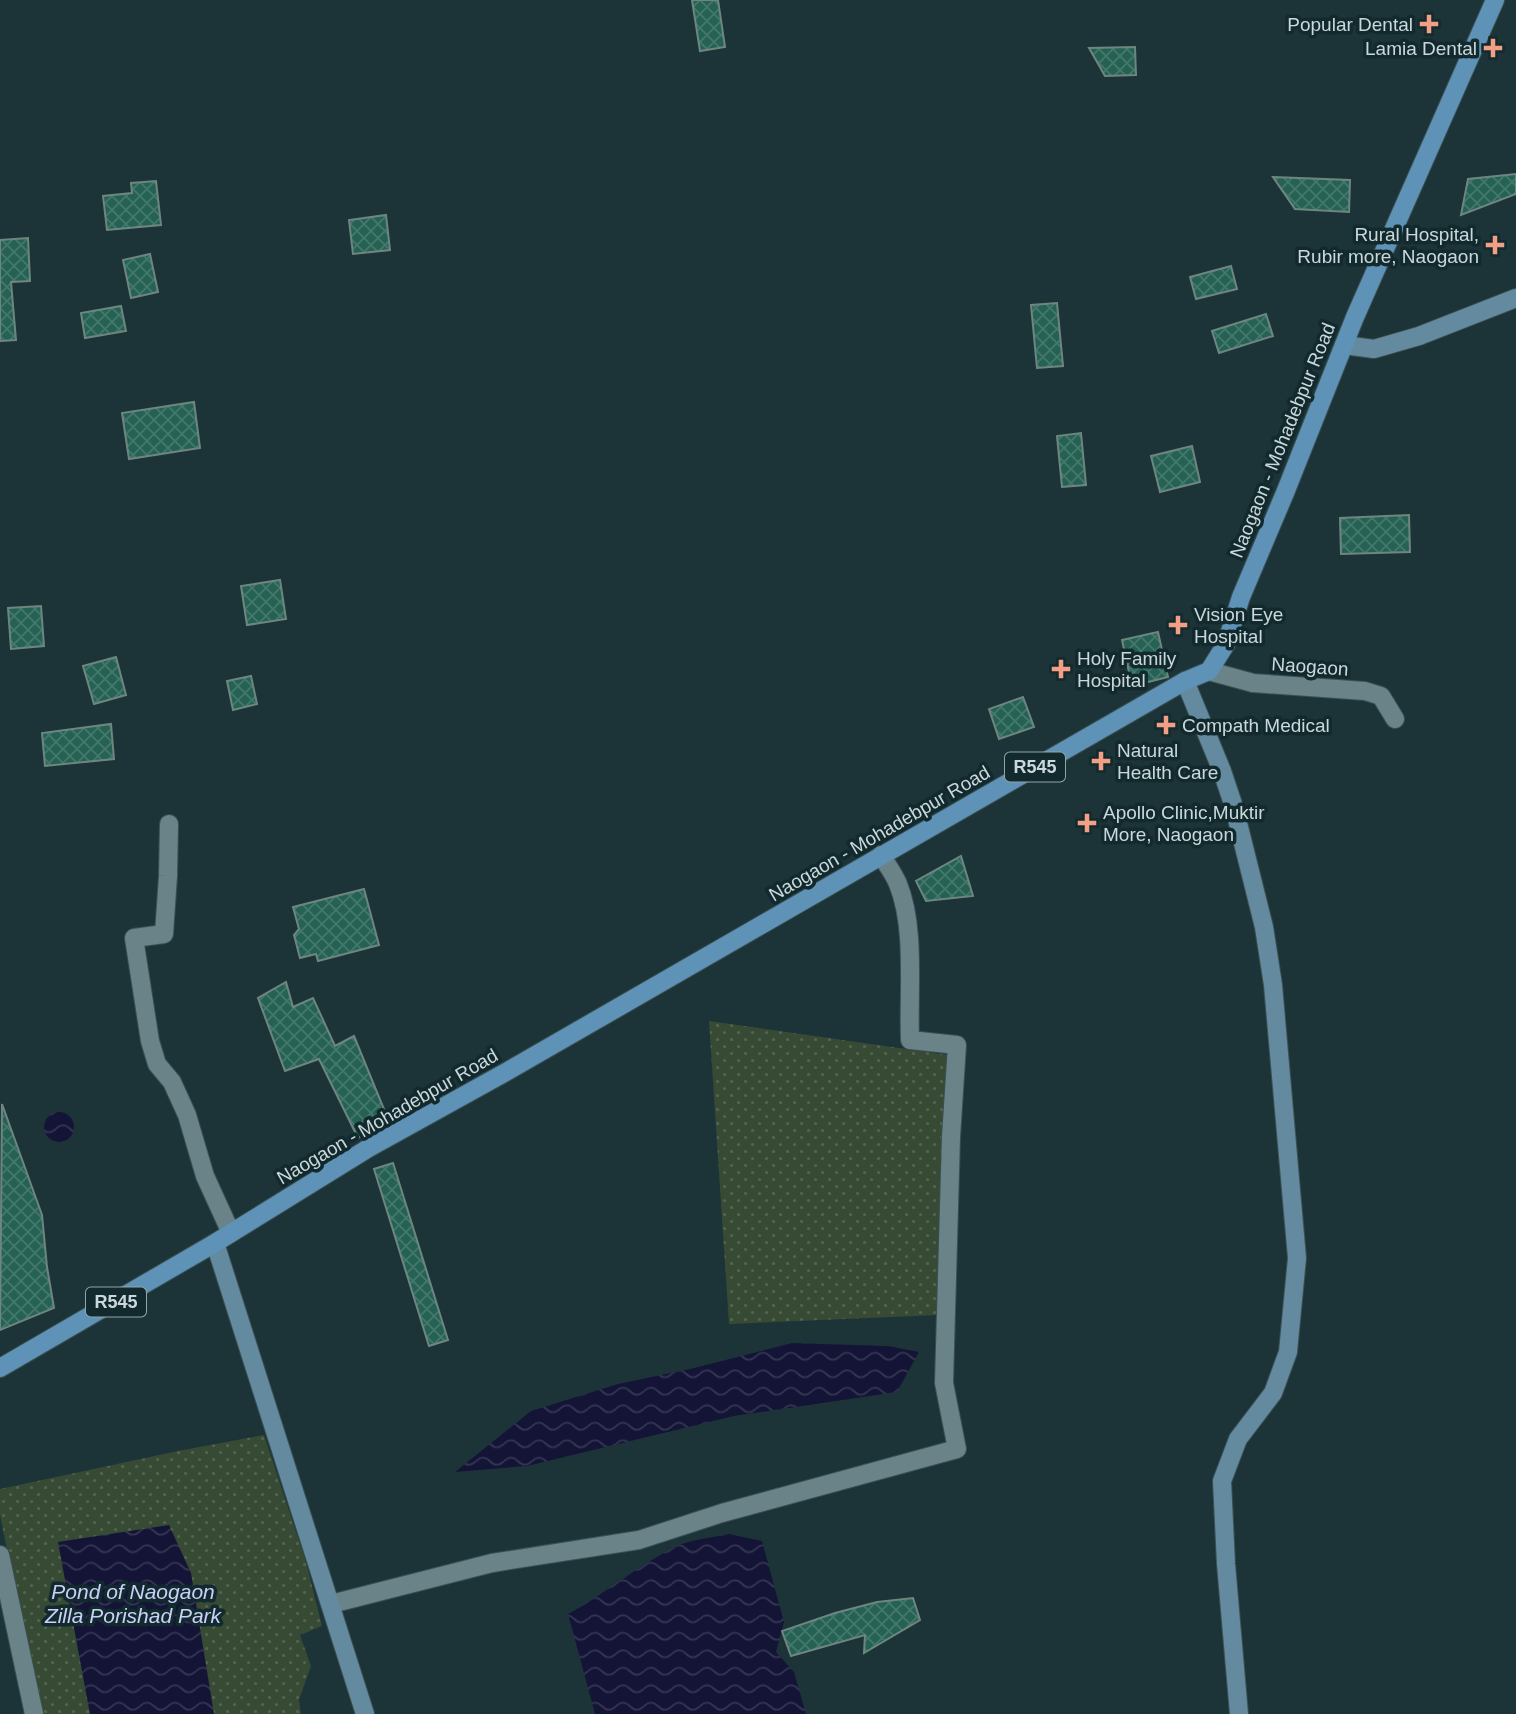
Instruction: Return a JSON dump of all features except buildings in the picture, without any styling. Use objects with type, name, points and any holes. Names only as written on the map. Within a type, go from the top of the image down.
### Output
[{"type":"main road","name":"Naogaon - Mohadebpur Road","points":[[231,1233],[367,1149],[1185,681],[1209,671],[1226,644],[1241,597],[1344,345],[1495,0]]},
{"type":"main road","name":"R545","points":[[0,1368],[231,1233]]},
{"type":"street","points":[[1344,345],[1374,349],[1419,336],[1516,298]]},
{"type":"street","name":"Naogaon","points":[[1209,671],[1254,682],[1365,691],[1381,696],[1395,719]]},
{"type":"street","points":[[1185,681],[1234,807],[1264,927],[1273,985],[1297,1258],[1288,1352],[1273,1393],[1238,1439],[1222,1481],[1226,1564],[1240,1714]]},
{"type":"street","points":[[169,824],[164,934],[134,937],[150,1041],[157,1064],[172,1082],[187,1115],[205,1177],[231,1233]]},
{"type":"street","points":[[331,1604],[492,1563],[639,1540],[722,1513],[957,1450],[944,1383],[951,1137],[957,1045],[910,1040],[906,911],[898,883],[881,855]]},
{"type":"street","points":[[215,1243],[365,1714]]},
{"type":"street","points":[[0,1555],[34,1714]]},
{"type":"green space","points":[[709,1021],[948,1055],[939,1315],[729,1324]]},
{"type":"green space","points":[[264,1435],[306,1562],[322,1626],[300,1635],[311,1666],[299,1700],[301,1714],[40,1714],[0,1515],[0,1489]]},
{"type":"water","points":[[59,1112],[70,1116],[74,1127],[70,1138],[59,1142],[48,1138],[44,1127],[48,1116]]},
{"type":"water","points":[[792,1343],[888,1346],[919,1352],[897,1392],[734,1416],[527,1466],[455,1472],[531,1411],[618,1384]]},
{"type":"water","name":"Pond of Naogaon Zilla Porishad Park","points":[[169,1525],[191,1573],[214,1714],[90,1714],[58,1542]]},
{"type":"water","points":[[729,1534],[762,1541],[784,1622],[776,1652],[794,1672],[806,1714],[595,1714],[568,1614],[681,1544]]},
{"type":"place","name":"Popular Dental","points":[[1429,24]]},
{"type":"place","name":"Lamia Dental","points":[[1493,48]]},
{"type":"place","name":"Rural Hospital, Rubir more, Naogaon","points":[[1495,245]]},
{"type":"place","name":"Vision Eye Hospital","points":[[1178,625]]},
{"type":"place","name":"Holy Family Hospital","points":[[1061,669]]},
{"type":"place","name":"Compath Medical","points":[[1166,725]]},
{"type":"place","name":"Natural Health Care","points":[[1101,761]]},
{"type":"place","name":"Apollo Clinic,Muktir More, Naogaon","points":[[1087,823]]}]
